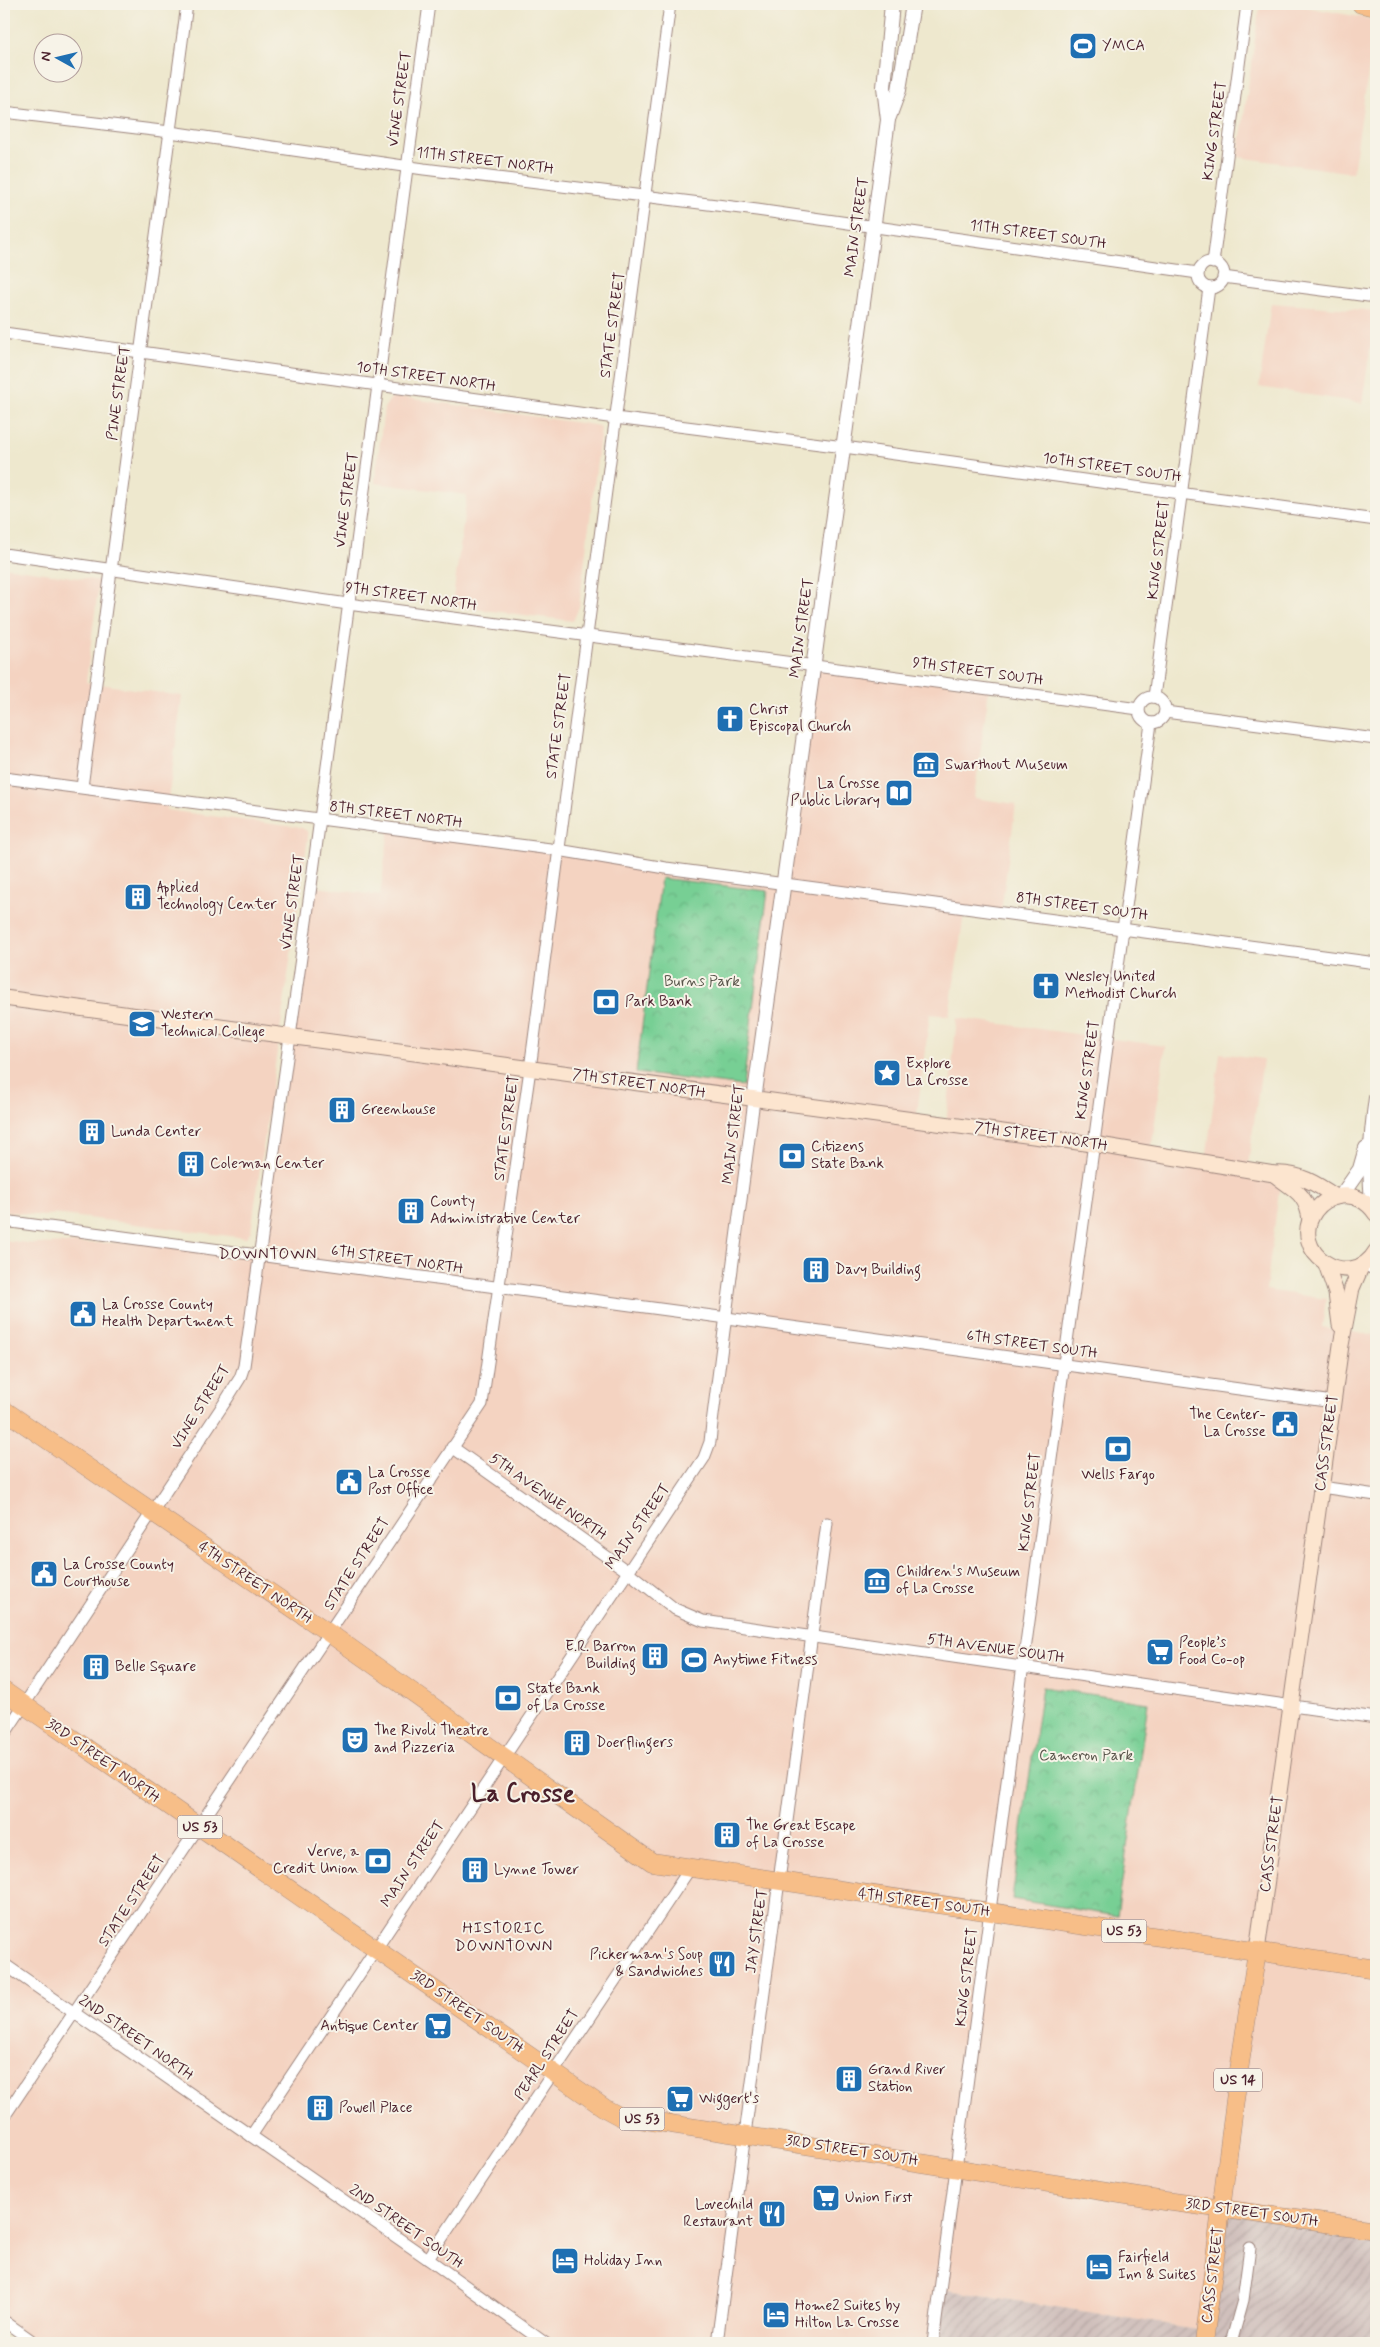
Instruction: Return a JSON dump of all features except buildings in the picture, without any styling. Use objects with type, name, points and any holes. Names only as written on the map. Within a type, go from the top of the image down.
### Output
[{"type":"main road","points":[[1361,4],[1376,7]]},
{"type":"main road","name":"7TH STREET NORTH","points":[[4,998],[1093,1144],[1274,1174],[1288,1173],[1338,1196],[1358,1198],[1374,1211]]},
{"type":"main road","name":"7TH STREET NORTH","points":[[1274,1174],[1304,1198],[1308,1206],[1310,1219],[1309,1241],[1316,1255],[1326,1264]]},
{"type":"main road","points":[[1310,1219],[1323,1203],[1338,1196]]},
{"type":"main road","name":"CASS STREET","points":[[1204,2343],[1217,2237],[1341,1345],[1352,1288],[1376,1250]]},
{"type":"main road","points":[[1326,1264],[1345,1269],[1367,1266]]},
{"type":"main road","name":"CASS STREET","points":[[1326,1264],[1336,1293],[1341,1345]]},
{"type":"main road","name":"4TH STREET NORTH","points":[[4,1410],[329,1633],[504,1758]]},
{"type":"main road","name":"3RD STREET NORTH","points":[[4,1691],[376,1949]]},
{"type":"main road","name":"4TH STREET SOUTH","points":[[504,1758],[652,1862],[1376,1969]]},
{"type":"main road","name":"3RD STREET SOUTH","points":[[376,1949],[619,2116],[1221,2210],[1376,2230]]},
{"type":"street","name":"PINE STREET","points":[[82,787],[187,4]]},
{"type":"street","name":"VINE STREET","points":[[4,1735],[240,1378],[247,1351],[429,4]]},
{"type":"street","name":"STATE STREET","points":[[4,2117],[482,1404],[500,1289],[530,1069],[670,4]]},
{"type":"street","name":"MAIN STREET","points":[[251,2136],[627,1571],[678,1500],[707,1450],[888,120],[884,86],[892,4]]},
{"type":"street","points":[[888,120],[899,90],[913,4]]},
{"type":"street","name":"KING STREET","points":[[1212,262],[1247,4]]},
{"type":"street","name":"11TH STREET NORTH","points":[[4,112],[170,132],[406,166],[758,210],[874,228]]},
{"type":"street","name":"11TH STREET SOUTH","points":[[874,228],[1198,273]]},
{"type":"street","points":[[1212,262],[1222,269],[1223,277],[1220,284],[1209,288],[1199,281],[1198,273],[1205,264],[1212,262]]},
{"type":"street","points":[[1223,277],[1376,297]]},
{"type":"street","name":"KING STREET","points":[[1154,697],[1209,288]]},
{"type":"street","name":"10TH STREET NORTH","points":[[4,333],[615,418],[844,447]]},
{"type":"street","name":"10TH STREET SOUTH","points":[[844,447],[1376,520]]},
{"type":"street","name":"9TH STREET NORTH","points":[[4,554],[348,604],[814,665]]},
{"type":"street","name":"9TH STREET SOUTH","points":[[814,665],[1139,709]]},
{"type":"street","points":[[1154,697],[1164,704],[1165,712],[1162,719],[1151,723],[1144,720],[1139,709],[1142,701],[1154,697]]},
{"type":"street","points":[[1165,712],[1376,739]]},
{"type":"street","name":"KING STREET","points":[[933,2343],[1063,1364],[1151,723]]},
{"type":"street","name":"8TH STREET NORTH","points":[[4,778],[558,850],[666,868],[784,882]]},
{"type":"street","name":"8TH STREET SOUTH","points":[[784,882],[1376,963]]},
{"type":"street","points":[[1338,1196],[1360,1169],[1371,1133],[1376,1098]]},
{"type":"street","points":[[1371,1133],[1373,1150],[1370,1177],[1374,1211]]},
{"type":"street","name":"6TH STREET NORTH","points":[[4,1221],[726,1318]]},
{"type":"street","name":"6TH STREET SOUTH","points":[[726,1318],[1333,1402]]},
{"type":"street","name":"5TH AVENUE NORTH","points":[[452,1447],[627,1571]]},
{"type":"street","points":[[1321,1487],[1376,1495]]},
{"type":"street","name":"JAY STREET","points":[[717,2343],[827,1523]]},
{"type":"street","name":"5TH AVENUE SOUTH","points":[[627,1571],[675,1609],[702,1621],[1376,1718]]},
{"type":"street","name":"PEARL STREET","points":[[428,2259],[691,1868]]},
{"type":"street","name":"2ND STREET NORTH","points":[[4,1964],[251,2136]]},
{"type":"street","name":"2ND STREET SOUTH","points":[[251,2136],[545,2343]]},
{"type":"street","name":"CASS STREET","points":[[1231,2343],[1243,2300],[1250,2248]]},
{"type":"street","points":[[4,2321],[35,2343]]},
{"type":"shaded area","points":[[712,4],[786,4],[784,15]]},
{"type":"shaded area","points":[[1260,4],[1290,4],[1376,20],[1353,173],[1238,157]]},
{"type":"shaded area","points":[[1271,303],[1376,311],[1362,403],[1259,387]]},
{"type":"shaded area","points":[[399,397],[599,426],[601,429],[579,607],[573,621],[452,606],[467,495],[375,483],[384,408],[391,398]]},
{"type":"shaded area","name":"Western Technical College","points":[[4,567],[99,581],[86,682],[182,696],[167,810],[302,828],[307,831],[308,837],[251,1231],[246,1238],[55,1214],[43,1216],[4,1211]]},
{"type":"shaded area","points":[[814,665],[989,689],[974,798],[1016,804],[1001,911],[965,907],[949,1016],[930,1014],[916,1121],[946,1124],[957,1018],[1165,1046],[1151,1152],[1206,1160],[1220,1053],[1263,1059],[1246,1179],[1280,1184],[1266,1290],[1326,1299],[1322,1327],[1376,1336],[1376,2230],[1209,2331],[941,2289],[933,2343],[35,2343],[4,2321],[4,1240],[34,1244],[156,1242],[260,1256],[311,886],[380,896],[389,829],[784,882]]},
{"type":"shaded area","points":[[1221,2209],[1376,2230],[1376,2343],[933,2343],[941,2289],[1209,2331]]},
{"type":"green space","name":"Burns Park","points":[[661,878],[768,891],[743,1086],[636,1073]]},
{"type":"green space","name":"Cameron Park","points":[[1042,1687],[1148,1703],[1117,1916],[1012,1899]]},
{"type":"place","name":"YMCA","points":[[1083,46]]},
{"type":"place","name":"Christ Episcopal Church","points":[[730,719]]},
{"type":"place","name":"Swarthout Museum","points":[[926,765]]},
{"type":"place","name":"La Crosse Public Library","points":[[899,793]]},
{"type":"place","name":"Applied Technology Center","points":[[138,897]]},
{"type":"place","name":"Wesley United Methodist Church","points":[[1046,986]]},
{"type":"place","name":"Park Bank","points":[[606,1002]]},
{"type":"place","name":"Western Technical College","points":[[142,1024]]},
{"type":"place","name":"Explore La Crosse","points":[[887,1073]]},
{"type":"place","name":"Greenhouse","points":[[342,1110]]},
{"type":"place","name":"Lunda Center","points":[[92,1132]]},
{"type":"place","name":"Citizens State Bank","points":[[792,1156]]},
{"type":"place","name":"Coleman Center","points":[[191,1164]]},
{"type":"place","name":"County Administrative Center","points":[[411,1211]]},
{"type":"place","name":"Davy Building","points":[[816,1270]]},
{"type":"place","name":"La Crosse County Health Department","points":[[83,1314]]},
{"type":"place","name":"The Center- La Crosse","points":[[1285,1424]]},
{"type":"place","name":"Wells Fargo","points":[[1118,1449]]},
{"type":"place","name":"La Crosse Post Office","points":[[349,1482]]},
{"type":"place","name":"La Crosse County Courthouse","points":[[44,1574]]},
{"type":"place","name":"Children's Museum of La Crosse","points":[[877,1581]]},
{"type":"place","name":"People’s Food Co-op","points":[[1160,1652]]},
{"type":"place","name":"E.R. Barron Building","points":[[655,1656]]},
{"type":"place","name":"Anytime Fitness","points":[[694,1660]]},
{"type":"place","name":"Belle Square","points":[[96,1667]]},
{"type":"place","name":"State Bank of La Crosse","points":[[508,1698]]},
{"type":"place","name":"The Rivoli Theatre and Pizzeria","points":[[355,1740]]},
{"type":"place","name":"Doerflingers","points":[[577,1743]]},
{"type":"place","name":"The Great Escape of La Crosse","points":[[727,1835]]},
{"type":"place","name":"Verve, a Credit Union","points":[[378,1861]]},
{"type":"place","name":"Lynne Tower","points":[[475,1870]]},
{"type":"place","name":"Pickerman's Soup & Sandwiches","points":[[722,1964]]},
{"type":"place","name":"Antique Center","points":[[438,2026]]},
{"type":"place","name":"Grand River Station","points":[[849,2079]]},
{"type":"place","name":"Wiggert's","points":[[680,2099]]},
{"type":"place","name":"Powell Place","points":[[320,2108]]},
{"type":"place","name":"Union First","points":[[826,2198]]},
{"type":"place","name":"Lovechild Restaurant","points":[[772,2214]]},
{"type":"place","name":"Holiday Inn","points":[[565,2261]]},
{"type":"place","name":"Fairfield Inn & Suites","points":[[1099,2267]]},
{"type":"place","name":"Home2 Suites by Hilton La Crosse","points":[[776,2315]]},
{"type":"district","name":"DOWNTOWN","points":[[268,1254]]},
{"type":"district","name":"La Crosse","points":[[523,1794]]},
{"type":"district","name":"HISTORIC DOWNTOWN","points":[[504,1937]]}]
